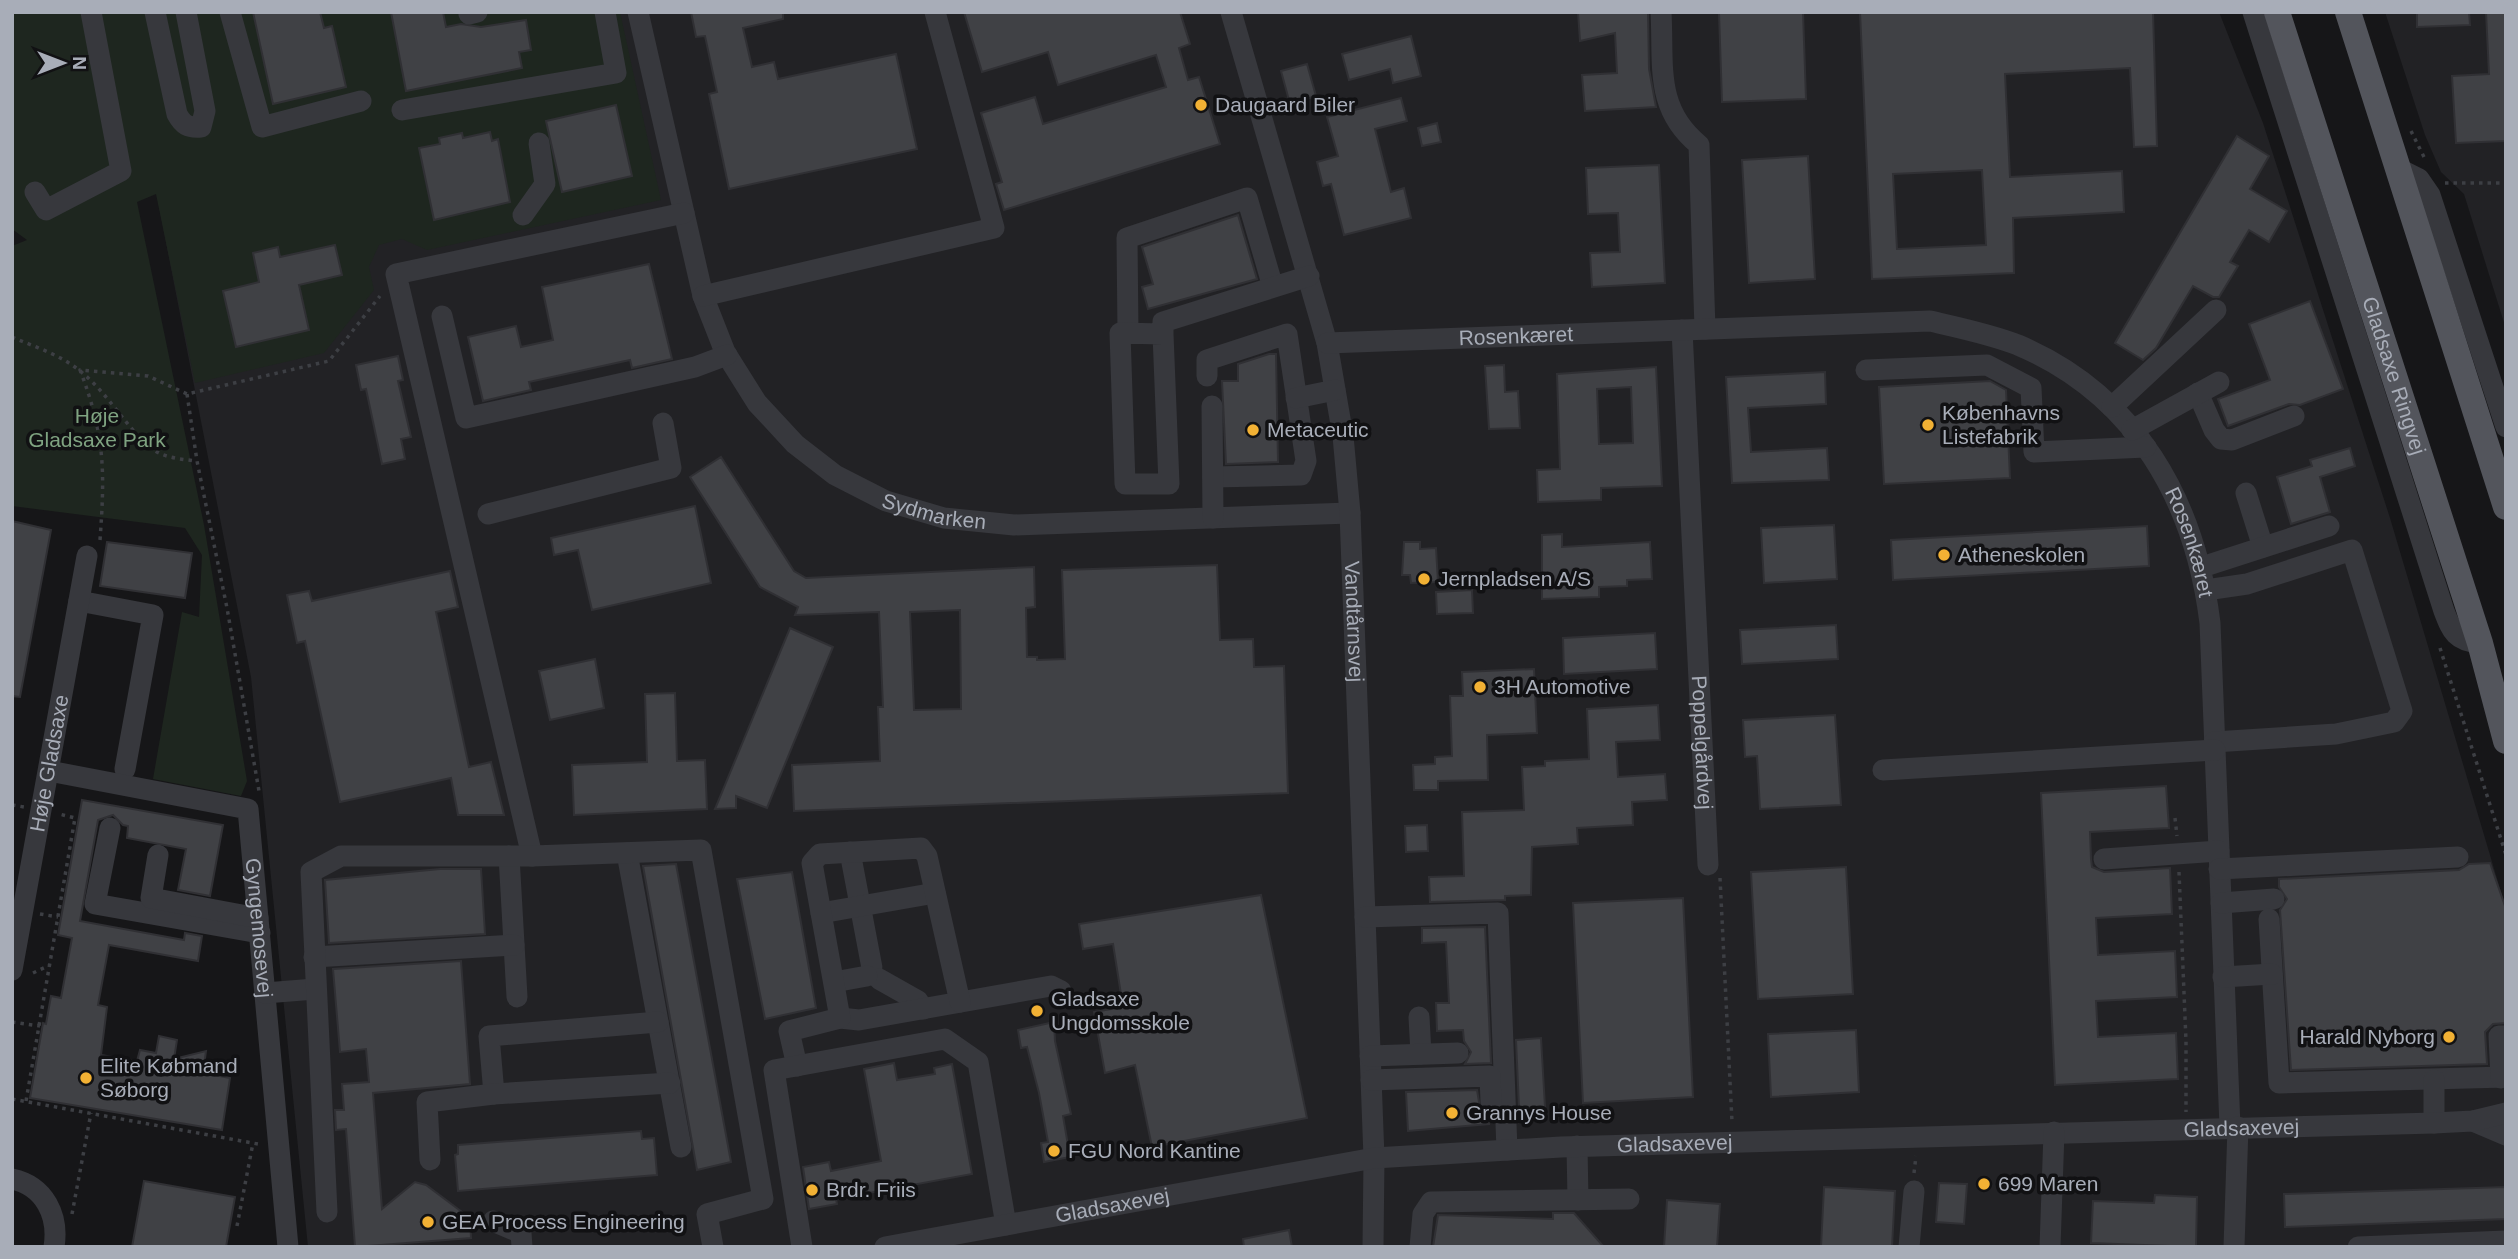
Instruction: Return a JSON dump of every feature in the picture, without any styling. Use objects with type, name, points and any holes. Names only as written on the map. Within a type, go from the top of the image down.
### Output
[{"type":"main road","name":"Gladsaxe Ringvej","points":[[2277,12],[2480,643],[2506,741]]},
{"type":"main road","points":[[2348,12],[2506,507]]},
{"type":"street","points":[[35,192],[46,210],[121,171],[91,12]]},
{"type":"street","points":[[155,12],[177,114],[183,125],[193,128],[201,127],[205,111],[186,12]]},
{"type":"street","points":[[230,12],[262,127],[361,101]]},
{"type":"street","points":[[402,110],[616,73],[605,12]]},
{"type":"street","name":"Sydmarken","points":[[638,12],[702,296],[727,355],[757,403],[795,443],[835,475],[886,501],[944,518],[1014,524],[1350,513]]},
{"type":"street","points":[[702,296],[994,228],[935,12]]},
{"type":"street","name":"Vandtårnsvej","points":[[1231,12],[1328,343],[1343,436],[1350,513],[1374,1158],[1373,1247]]},
{"type":"street","points":[[1661,12],[1666,102],[1685,134],[1699,145],[1704,329]]},
{"type":"street","points":[[2253,12],[2449,623],[2453,634],[2465,642],[2480,643]]},
{"type":"street","points":[[523,215],[545,184],[539,143]]},
{"type":"street","points":[[2397,168],[2419,179],[2430,195],[2506,427]]},
{"type":"street","points":[[1128,333],[1127,238],[1247,198],[1273,287]]},
{"type":"street","points":[[532,856],[396,274],[684,213]]},
{"type":"street","points":[[1163,334],[1120,333],[1125,484],[1168,484],[1163,322],[1309,276]]},
{"type":"street","points":[[2112,407],[2216,310]]},
{"type":"street","points":[[442,316],[466,418],[695,367],[727,355]]},
{"type":"street","name":"Rosenkæret","points":[[1328,343],[1930,321],[2018,345],[2066,370],[2112,407],[2146,447],[2186,515],[2206,590],[2215,746],[2223,977],[2234,1127],[2234,1247]]},
{"type":"street","name":"Poppelgårdvej","points":[[1682,330],[1708,864]]},
{"type":"street","points":[[1207,376],[1207,360],[1287,334],[1306,461],[1301,475],[1213,477]]},
{"type":"street","points":[[1866,370],[1987,365],[2031,388],[2034,452],[2146,447]]},
{"type":"street","points":[[2132,430],[2219,382]]},
{"type":"street","points":[[1296,398],[1335,390]]},
{"type":"street","points":[[2198,393],[2214,430],[2221,439],[2232,440],[2294,416]]},
{"type":"street","points":[[1212,406],[1213,518]]},
{"type":"street","points":[[488,514],[671,467],[663,423]]},
{"type":"street","points":[[2246,493],[2263,547]]},
{"type":"street","points":[[2202,568],[2329,526]]},
{"type":"street","points":[[1883,770],[2215,746],[2336,734],[2394,722],[2402,711],[2352,550],[2247,584],[2206,590]]},
{"type":"street","name":"Høje Gladsaxe","points":[[12,971],[87,556]]},
{"type":"street","points":[[79,600],[153,615],[125,769]]},
{"type":"street","points":[[49,771],[248,809]]},
{"type":"street","name":"Gyngemosevej","points":[[248,809],[288,1247]]},
{"type":"street","points":[[110,828],[95,904],[259,925]]},
{"type":"street","points":[[840,1017],[812,863],[820,854],[921,848],[927,856],[960,1002]]},
{"type":"street","points":[[327,1212],[311,872],[341,856],[532,856],[701,850],[763,1199],[707,1213],[713,1247]]},
{"type":"street","points":[[850,852],[872,974]]},
{"type":"street","points":[[627,853],[681,1147]]},
{"type":"street","points":[[2104,859],[2178,854],[2219,860],[2458,857]]},
{"type":"street","points":[[159,855],[150,898],[259,925]]},
{"type":"street","points":[[509,856],[517,997]]},
{"type":"street","points":[[821,913],[935,893]]},
{"type":"street","points":[[2221,903],[2271,909],[2279,1083],[2503,1078],[2499,1036],[2506,1036]]},
{"type":"street","points":[[1365,917],[1498,913],[1500,1151]]},
{"type":"street","points":[[314,957],[514,945]]},
{"type":"street","points":[[834,982],[872,974],[918,1001],[923,1009]]},
{"type":"street","points":[[2223,977],[2272,974]]},
{"type":"street","points":[[797,1066],[789,1031],[840,1017],[859,1020],[1051,986],[1061,991]]},
{"type":"street","points":[[265,993],[315,989]]},
{"type":"street","points":[[1419,1017],[1421,1054]]},
{"type":"street","points":[[494,1094],[489,1036],[658,1022]]},
{"type":"street","points":[[802,1247],[774,1070],[945,1039],[978,1062],[1006,1224]]},
{"type":"street","points":[[1370,1056],[1458,1053]]},
{"type":"street","points":[[1371,1080],[1490,1076],[1500,1151]]},
{"type":"street","points":[[2434,1080],[2434,1123]]},
{"type":"street","points":[[430,1160],[426,1102],[494,1094],[670,1083]]},
{"type":"street","name":"Gladsaxevej","points":[[885,1247],[925,1243],[1006,1224],[1374,1158],[1577,1146],[2434,1123],[2473,1121],[2506,1113]]},
{"type":"street","points":[[2473,1121],[2506,1123]]},
{"type":"street","name":"Gladsaxevej","points":[[2473,1121],[2506,1135]]},
{"type":"street","points":[[2050,1247],[2054,1132]]},
{"type":"street","points":[[1577,1146],[1578,1200]]},
{"type":"street","points":[[12,1179],[38,1192],[48,1204],[55,1237]]},
{"type":"street","points":[[1909,1247],[1914,1191]]},
{"type":"street","points":[[1420,1247],[1423,1214],[1432,1202],[1629,1199]]},
{"type":"street","points":[[493,1221],[521,1233],[522,1247]]},
{"type":"street","points":[[2358,1247],[2506,1241]]},
{"type":"path","points":[[2438,176],[2446,184],[2506,183]]},
{"type":"path","points":[[80,370],[148,376],[187,394],[329,361],[396,274]]},
{"type":"path","points":[[12,337],[58,356],[80,370],[108,397],[150,448],[167,456],[197,461]]},
{"type":"path","points":[[80,370],[101,433],[105,476],[99,542],[87,556]]},
{"type":"path","points":[[187,394],[197,461],[227,608],[259,791],[248,809]]},
{"type":"path","points":[[26,1101],[75,818],[42,811]]},
{"type":"path","points":[[2175,818],[2186,1041],[2186,1129]]},
{"type":"path","points":[[1708,864],[1719,864],[1733,1142]]},
{"type":"path","points":[[12,1022],[40,1026]]},
{"type":"path","points":[[12,1099],[279,1148]]},
{"type":"path","points":[[55,1237],[71,1221],[91,1113]]},
{"type":"path","points":[[1914,1191],[1918,1136]]},
{"type":"path","points":[[237,1226],[253,1143]]},
{"type":"shaded area","points":[[121,12],[2219,12],[2263,123],[2390,518],[2506,909],[2506,1247],[308,1247],[251,677]]},
{"type":"shaded area","points":[[2385,12],[2506,12],[2506,329],[2464,194],[2441,172],[2425,135]]},
{"type":"green space","name":"Høje Gladsaxe Park","points":[[12,12],[620,12],[661,200],[427,250],[402,239],[379,245],[369,267],[374,290],[324,353],[195,383],[156,194],[137,202],[204,525],[247,781],[241,796],[153,779],[182,612],[199,617],[202,555],[185,528],[12,506],[12,246],[27,240],[12,229]]},
{"type":"building","points":[[253,12],[320,12],[324,28],[332,26],[346,87],[273,104]]},
{"type":"building","points":[[391,12],[443,12],[446,27],[461,24],[481,27],[526,20],[531,50],[519,52],[522,68],[406,91]]},
{"type":"building","points":[[691,12],[783,12],[783,19],[743,28],[752,67],[774,62],[778,79],[896,54],[917,149],[729,189],[709,94],[717,92],[705,36],[696,37]]},
{"type":"building","points":[[964,12],[1180,12],[1190,44],[1179,48],[1188,80],[1199,77],[1220,144],[1004,210],[996,184],[1002,182],[981,113],[1035,97],[1043,124],[1166,87],[1156,55],[1058,85],[1048,52],[982,72]]},
{"type":"building","points":[[1578,12],[1648,12],[1649,69],[1656,107],[1585,111],[1582,75],[1617,73],[1615,33],[1580,41]]},
{"type":"building","points":[[1803,12],[1806,99],[1722,102],[1719,13]]},
{"type":"building","points":[[1860,12],[2153,12],[2157,146],[2134,147],[2130,68],[2005,74],[2010,177],[2122,171],[2124,212],[2013,218],[2014,273],[1872,279]],"holes":[[[1982,170],[1986,245],[1897,249],[1893,174]]]},
{"type":"building","points":[[2417,12],[2469,12],[2470,25],[2417,27]]},
{"type":"building","points":[[2486,12],[2506,12],[2506,141],[2456,143],[2452,76],[2489,74]]},
{"type":"building","points":[[1411,36],[1421,76],[1393,83],[1390,69],[1349,80],[1342,54]]},
{"type":"building","points":[[1307,64],[1316,96],[1290,104],[1281,71]]},
{"type":"building","points":[[1401,98],[1407,121],[1375,129],[1391,192],[1404,188],[1411,218],[1344,235],[1331,184],[1323,186],[1317,162],[1338,156],[1327,117]]},
{"type":"building","points":[[616,105],[632,176],[562,192],[546,121]]},
{"type":"building","points":[[1437,123],[1441,142],[1422,146],[1418,128]]},
{"type":"building","points":[[490,132],[492,141],[498,139],[510,202],[434,220],[419,148],[440,144],[439,138],[462,133],[463,138]]},
{"type":"building","points":[[2237,136],[2269,156],[2250,189],[2287,211],[2269,242],[2249,230],[2230,262],[2238,266],[2219,297],[2213,297],[2193,286],[2156,348],[2143,360],[2115,343]]},
{"type":"building","points":[[1808,156],[1815,279],[1749,283],[1742,160]]},
{"type":"building","points":[[1659,165],[1665,283],[1592,287],[1590,253],[1620,252],[1618,213],[1588,214],[1586,168]]},
{"type":"building","points":[[1238,215],[1257,279],[1148,309],[1142,287],[1153,284],[1142,247]]},
{"type":"building","points":[[335,245],[342,275],[299,285],[309,330],[236,347],[223,291],[259,282],[253,253],[278,247],[280,257]]},
{"type":"building","points":[[649,264],[672,359],[632,368],[630,360],[529,382],[531,390],[483,401],[468,337],[516,326],[521,347],[553,340],[542,287]]},
{"type":"building","points":[[2310,301],[2343,389],[2300,405],[2289,404],[2228,426],[2218,399],[2270,380],[2249,324]]},
{"type":"building","points":[[1276,354],[1278,462],[1226,464],[1222,381],[1238,381],[1238,364]]},
{"type":"building","points":[[398,356],[403,380],[398,381],[411,437],[401,439],[405,459],[382,464],[366,389],[361,390],[356,365]]},
{"type":"building","points":[[1504,365],[1505,392],[1518,391],[1520,428],[1489,429],[1485,366]]},
{"type":"building","points":[[1656,367],[1662,486],[1601,488],[1601,500],[1538,502],[1537,470],[1560,469],[1557,374]],"holes":[[[1631,387],[1633,443],[1599,444],[1597,389]]]},
{"type":"building","points":[[1825,372],[1826,404],[1748,408],[1751,452],[1827,448],[1829,480],[1732,483],[1726,377]]},
{"type":"building","points":[[1990,381],[2006,390],[2010,478],[1884,484],[1879,387]]},
{"type":"building","points":[[2350,448],[2355,466],[2320,477],[2330,512],[2291,524],[2277,477],[2312,466],[2310,460]]},
{"type":"building","points":[[721,457],[794,571],[806,578],[1034,567],[1035,607],[1026,608],[1027,657],[1037,657],[1037,660],[1065,659],[1062,570],[1217,565],[1220,640],[1253,639],[1254,667],[1284,666],[1288,793],[794,811],[792,765],[880,761],[878,707],[883,707],[879,612],[795,615],[798,607],[760,587],[690,477]],"holes":[[[960,610],[961,709],[914,710],[910,612]]]},
{"type":"building","points":[[695,506],[711,583],[592,610],[578,550],[554,555],[551,538]]},
{"type":"building","points":[[12,521],[51,530],[20,697],[12,696]]},
{"type":"building","points":[[1834,525],[1837,579],[1764,583],[1761,528]]},
{"type":"building","points":[[2147,526],[2149,566],[1893,580],[1891,540]]},
{"type":"building","points":[[1562,534],[1562,547],[1650,542],[1652,579],[1627,580],[1627,586],[1599,587],[1599,597],[1542,599],[1542,535]]},
{"type":"building","points":[[107,542],[192,553],[185,598],[100,586]]},
{"type":"building","points":[[1404,542],[1420,542],[1420,549],[1436,548],[1438,582],[1411,583],[1410,575],[1402,575]]},
{"type":"building","points":[[450,571],[458,607],[436,612],[469,767],[491,762],[504,815],[458,815],[451,778],[340,802],[305,641],[297,643],[287,595],[309,591],[312,601]]},
{"type":"building","points":[[1472,590],[1473,613],[1437,614],[1436,592]]},
{"type":"building","points":[[1836,625],[1838,659],[1742,664],[1740,630]]},
{"type":"building","points":[[790,628],[833,647],[767,808],[736,796],[736,808],[715,809]]},
{"type":"building","points":[[1655,633],[1657,669],[1564,674],[1563,638]]},
{"type":"building","points":[[595,659],[604,708],[550,720],[539,671]]},
{"type":"building","points":[[1534,669],[1537,733],[1487,735],[1488,780],[1438,781],[1438,790],[1414,790],[1413,765],[1435,764],[1435,757],[1452,756],[1450,696],[1463,696],[1462,672]]},
{"type":"building","points":[[675,693],[677,761],[705,760],[707,809],[574,815],[572,765],[647,762],[645,694]]},
{"type":"building","points":[[1658,705],[1660,740],[1616,742],[1618,777],[1665,774],[1667,800],[1632,802],[1633,825],[1577,828],[1578,844],[1532,847],[1531,895],[1505,896],[1505,900],[1430,902],[1429,877],[1464,876],[1462,812],[1524,810],[1522,767],[1545,766],[1545,761],[1589,759],[1587,709]]},
{"type":"building","points":[[1835,715],[1841,805],[1760,809],[1757,756],[1745,757],[1743,720]]},
{"type":"building","points":[[2166,786],[2169,828],[2090,832],[2091,859],[2092,867],[2104,872],[2170,868],[2172,914],[2096,918],[2098,955],[2175,951],[2177,997],[2096,1001],[2098,1037],[2176,1033],[2178,1079],[2055,1085],[2041,793]]},
{"type":"building","points":[[82,800],[223,825],[210,896],[178,890],[186,849],[127,838],[128,826],[123,825],[113,815],[98,820],[80,921],[184,940],[185,933],[202,936],[198,961],[109,945],[98,1005],[107,1007],[101,1055],[137,1061],[140,1050],[156,1053],[159,1036],[177,1040],[174,1059],[206,1051],[203,1073],[230,1078],[222,1130],[30,1098],[43,1023],[46,1024],[51,996],[61,998],[72,938],[58,935]]},
{"type":"building","points":[[1427,825],[1428,851],[1406,852],[1405,826]]},
{"type":"building","points":[[2490,863],[2506,909],[2506,1023],[2493,1024],[2485,1032],[2487,1064],[2291,1070],[2280,910],[2287,899],[2279,887],[2279,879],[2459,870],[2469,864]]},
{"type":"building","points":[[676,864],[731,1162],[697,1170],[643,866]]},
{"type":"building","points":[[1846,867],[1853,994],[1758,999],[1751,872]]},
{"type":"building","points":[[440,869],[481,869],[485,934],[329,943],[325,880]]},
{"type":"building","points":[[792,872],[816,1008],[765,1019],[737,879]]},
{"type":"building","points":[[1261,895],[1307,1118],[1152,1147],[1135,1065],[1105,1073],[1094,1012],[1123,1007],[1113,944],[1083,949],[1079,924]]},
{"type":"building","points":[[1683,898],[1693,1097],[1583,1103],[1573,903]]},
{"type":"building","points":[[1485,927],[1491,1063],[1465,1064],[1471,1052],[1464,1041],[1463,1030],[1437,1031],[1436,1003],[1449,1003],[1446,942],[1422,943],[1422,928]]},
{"type":"building","points":[[461,961],[470,1084],[373,1093],[382,1209],[415,1182],[426,1185],[470,1218],[471,1238],[355,1247],[346,1129],[336,1130],[335,1110],[344,1110],[342,1084],[369,1082],[366,1049],[340,1052],[333,969]]},
{"type":"building","points":[[1054,1022],[1055,1041],[1071,1114],[1063,1116],[1070,1157],[1044,1162],[1041,1143],[1048,1142],[1039,1093],[1027,1047],[1021,1048],[1018,1030]]},
{"type":"building","points":[[1856,1030],[1859,1092],[1771,1097],[1768,1034]]},
{"type":"building","points":[[1541,1038],[1545,1107],[1519,1108],[1516,1040]]},
{"type":"building","points":[[894,1063],[897,1080],[935,1074],[934,1068],[952,1064],[972,1174],[836,1199],[837,1204],[809,1209],[803,1167],[829,1162],[831,1171],[881,1161],[864,1069]]},
{"type":"building","points":[[1477,1090],[1480,1108],[1488,1114],[1489,1124],[1408,1131],[1406,1092]]},
{"type":"building","points":[[641,1131],[642,1139],[654,1138],[657,1175],[458,1191],[455,1155],[458,1154],[458,1145]]},
{"type":"building","points":[[144,1181],[235,1197],[226,1247],[132,1247]]},
{"type":"building","points":[[1939,1183],[1967,1184],[1964,1224],[1936,1222]]},
{"type":"building","points":[[1824,1187],[1895,1191],[1892,1247],[1821,1247]]},
{"type":"building","points":[[2506,1187],[2506,1219],[2285,1227],[2284,1194]]},
{"type":"building","points":[[2155,1195],[2197,1197],[2196,1247],[2091,1243],[2093,1201],[2154,1203]]},
{"type":"building","points":[[1667,1200],[1720,1204],[1717,1247],[1664,1247]]},
{"type":"building","points":[[1553,1213],[1574,1213],[1604,1247],[1433,1247],[1438,1215],[1553,1219]]},
{"type":"building","points":[[1289,1230],[1292,1247],[1244,1247],[1243,1239]]},
{"type":"place","name":"Daugaard Biler","points":[[1201,105]]},
{"type":"place","name":"Københavns Listefabrik","points":[[1928,425]]},
{"type":"place","name":"Metaceutic","points":[[1253,430]]},
{"type":"place","name":"Atheneskolen","points":[[1944,555]]},
{"type":"place","name":"Jernpladsen A/S","points":[[1424,579]]},
{"type":"place","name":"3H Automotive","points":[[1480,687]]},
{"type":"place","name":"Gladsaxe Ungdomsskole","points":[[1037,1011]]},
{"type":"place","name":"Harald Nyborg","points":[[2449,1037]]},
{"type":"place","name":"Elite Købmand Søborg","points":[[86,1078]]},
{"type":"place","name":"Grannys House","points":[[1452,1113]]},
{"type":"place","name":"FGU Nord Kantine","points":[[1054,1151]]},
{"type":"place","name":"699 Maren","points":[[1984,1184]]},
{"type":"place","name":"Brdr. Friis","points":[[812,1190]]},
{"type":"place","name":"GEA Process Engineering","points":[[428,1222]]}]
